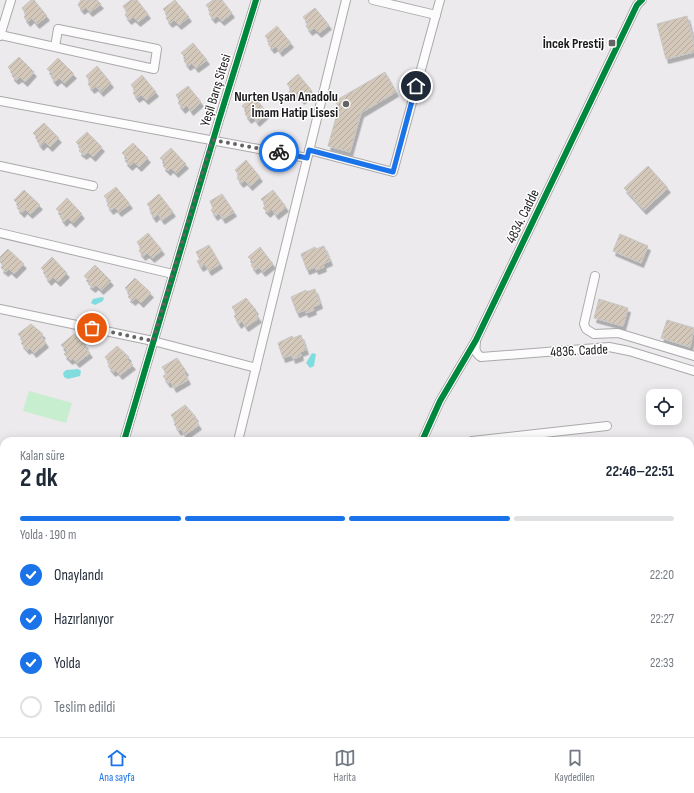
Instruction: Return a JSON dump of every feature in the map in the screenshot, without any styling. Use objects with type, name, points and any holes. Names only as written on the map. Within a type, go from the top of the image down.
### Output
[{"type":"street","points":[[11,0],[0,35],[154,69],[157,49],[58,28],[54,46]]},
{"type":"street","name":"Yeşil Barış Sitesi","points":[[125,437],[212,140],[256,0]]},
{"type":"street","points":[[239,437],[346,0]]},
{"type":"street","points":[[374,0],[436,15]]},
{"type":"street","points":[[0,101],[212,140],[308,154],[393,172],[440,0]]},
{"type":"street","name":"4834. Cadde","points":[[424,437],[440,401],[476,340],[637,5],[642,0]]},
{"type":"street","points":[[0,166],[93,186]]},
{"type":"street","points":[[0,233],[173,274]]},
{"type":"street","points":[[595,276],[584,324],[590,333],[618,333],[694,356]]},
{"type":"street","points":[[0,309],[153,341],[256,368]]},
{"type":"street","name":"4836. Cadde","points":[[476,340],[476,354],[481,357],[609,347],[628,351],[694,371]]},
{"type":"street","points":[[508,437],[607,426]]},
{"type":"green space","points":[[29,391],[72,403],[66,423],[23,411]]},
{"type":"water","points":[[104,298],[103,301],[95,305],[91,303],[93,299]]},
{"type":"water","points":[[312,353],[316,354],[314,366],[310,368],[306,363]]},
{"type":"water","points":[[78,369],[81,371],[80,376],[68,379],[64,377],[63,373],[66,370]]},
{"type":"building","points":[[31,0],[34,0],[47,16],[37,24],[32,18],[28,22],[24,17],[26,14],[22,8]]},
{"type":"building","points":[[81,0],[97,0],[101,4],[90,12],[86,7],[82,10],[78,5]]},
{"type":"building","points":[[131,0],[137,0],[148,14],[138,22],[133,17],[129,20],[125,15],[127,12],[123,6]]},
{"type":"building","points":[[175,0],[189,17],[179,25],[174,20],[170,23],[166,18],[168,15],[163,9]]},
{"type":"building","points":[[213,0],[222,0],[232,13],[222,21],[217,16],[213,19],[209,14],[211,11],[206,5]]},
{"type":"building","points":[[315,8],[329,25],[319,33],[314,28],[310,31],[306,26],[308,23],[303,17]]},
{"type":"building","points":[[687,16],[694,43],[694,52],[666,59],[657,24]]},
{"type":"building","points":[[277,26],[291,43],[280,52],[276,46],[272,49],[268,44],[270,42],[265,36]]},
{"type":"building","points":[[193,43],[207,60],[196,68],[192,63],[188,66],[184,61],[186,58],[181,53]]},
{"type":"building","points":[[19,57],[34,72],[25,82],[20,77],[16,80],[12,76],[13,73],[8,67]]},
{"type":"building","points":[[58,58],[74,74],[64,83],[59,78],[55,82],[51,77],[53,74],[47,69]]},
{"type":"building","points":[[97,66],[111,83],[101,92],[96,86],[92,89],[88,84],[90,81],[86,76]]},
{"type":"building","points":[[385,72],[396,92],[361,113],[350,152],[328,146],[339,107],[335,101]]},
{"type":"building","points":[[298,74],[312,91],[302,100],[297,94],[293,97],[289,92],[291,89],[287,84]]},
{"type":"building","points":[[142,75],[156,92],[146,100],[141,95],[137,98],[133,93],[135,90],[131,85]]},
{"type":"building","points":[[188,86],[201,102],[191,111],[187,105],[183,109],[178,103],[180,101],[176,95]]},
{"type":"building","points":[[254,96],[267,113],[257,122],[253,116],[249,119],[245,114],[247,111],[242,106]]},
{"type":"building","points":[[44,123],[59,138],[50,147],[45,142],[41,146],[37,141],[38,138],[33,133]]},
{"type":"building","points":[[87,132],[102,147],[93,157],[88,152],[84,155],[79,151],[81,148],[76,142]]},
{"type":"building","points":[[133,143],[148,158],[139,167],[134,162],[130,166],[125,161],[127,158],[122,153]]},
{"type":"building","points":[[171,148],[186,164],[176,173],[171,168],[168,171],[163,166],[165,163],[160,158]]},
{"type":"building","points":[[246,160],[260,177],[250,186],[245,180],[241,183],[237,178],[239,175],[235,170]]},
{"type":"building","points":[[648,166],[668,188],[644,210],[624,188]]},
{"type":"building","points":[[116,187],[130,204],[119,212],[115,207],[111,210],[107,205],[109,202],[104,196]]},
{"type":"building","points":[[24,190],[40,205],[30,214],[25,209],[22,213],[17,208],[19,205],[14,200]]},
{"type":"building","points":[[273,190],[286,207],[276,215],[272,209],[268,213],[263,208],[266,205],[261,199]]},
{"type":"building","points":[[159,194],[173,212],[162,220],[158,214],[154,218],[150,212],[152,210],[147,204]]},
{"type":"building","points":[[222,194],[234,212],[223,219],[219,213],[215,216],[211,210],[213,208],[210,201]]},
{"type":"building","points":[[67,198],[82,214],[73,223],[68,218],[64,222],[60,217],[62,214],[56,209]]},
{"type":"building","points":[[148,233],[162,250],[152,258],[147,253],[143,256],[139,251],[141,248],[137,242]]},
{"type":"building","points":[[620,234],[648,246],[641,263],[613,251]]},
{"type":"building","points":[[209,245],[220,264],[209,271],[205,264],[201,267],[197,261],[200,259],[196,252]]},
{"type":"building","points":[[324,246],[330,261],[323,264],[324,267],[316,270],[315,267],[307,270],[301,254],[315,247],[316,249]]},
{"type":"building","points":[[260,247],[273,264],[263,272],[259,267],[255,270],[251,265],[253,262],[248,257]]},
{"type":"building","points":[[8,249],[24,264],[14,274],[9,269],[6,272],[1,268],[3,265],[0,262],[0,257]]},
{"type":"building","points":[[52,257],[67,273],[58,282],[53,277],[49,281],[45,276],[46,273],[41,268]]},
{"type":"building","points":[[95,265],[111,281],[101,290],[96,285],[93,288],[88,284],[90,281],[84,276]]},
{"type":"building","points":[[135,278],[151,293],[141,303],[136,298],[133,301],[128,297],[130,294],[125,288]]},
{"type":"building","points":[[315,289],[320,304],[313,307],[314,310],[306,313],[305,310],[297,313],[291,297],[306,290],[306,292]]},
{"type":"building","points":[[246,298],[256,310],[254,311],[259,318],[246,327],[242,321],[239,324],[234,316],[237,314],[232,307]]},
{"type":"building","points":[[599,299],[628,308],[623,326],[594,318]]},
{"type":"building","points":[[667,320],[694,328],[690,347],[661,338]]},
{"type":"building","points":[[31,324],[43,334],[41,336],[46,343],[34,353],[30,348],[27,350],[21,343],[24,341],[18,334]]},
{"type":"building","points":[[74,334],[86,345],[84,346],[90,353],[77,363],[73,358],[70,360],[64,354],[67,351],[61,345]]},
{"type":"building","points":[[301,335],[306,350],[300,352],[301,356],[293,359],[292,355],[283,358],[278,343],[292,336],[293,338]]},
{"type":"building","points":[[117,346],[129,357],[127,359],[133,365],[120,375],[116,370],[113,372],[108,366],[110,364],[105,357]]},
{"type":"building","points":[[177,358],[186,371],[184,372],[188,380],[174,388],[171,382],[168,383],[163,376],[167,374],[162,367]]},
{"type":"building","points":[[185,405],[196,417],[194,418],[199,425],[185,435],[181,429],[179,431],[174,424],[176,422],[171,415]]},
{"type":"cycle path","points":[[125,437],[256,0]]},
{"type":"cycle path","points":[[424,437],[440,401],[476,340],[637,5],[642,0]]},
{"type":"way so far","points":[[92,328],[153,341],[212,140],[279,152]]},
{"type":"place","name":"İncek Prestij","points":[[612,43]]},
{"type":"place","name":"Nurten Uşan Anadolu İmam Hatip Lisesi","points":[[346,104]]},
{"type":"route","points":[[279,152],[307,158],[309,150],[393,172],[416,86]]}]
